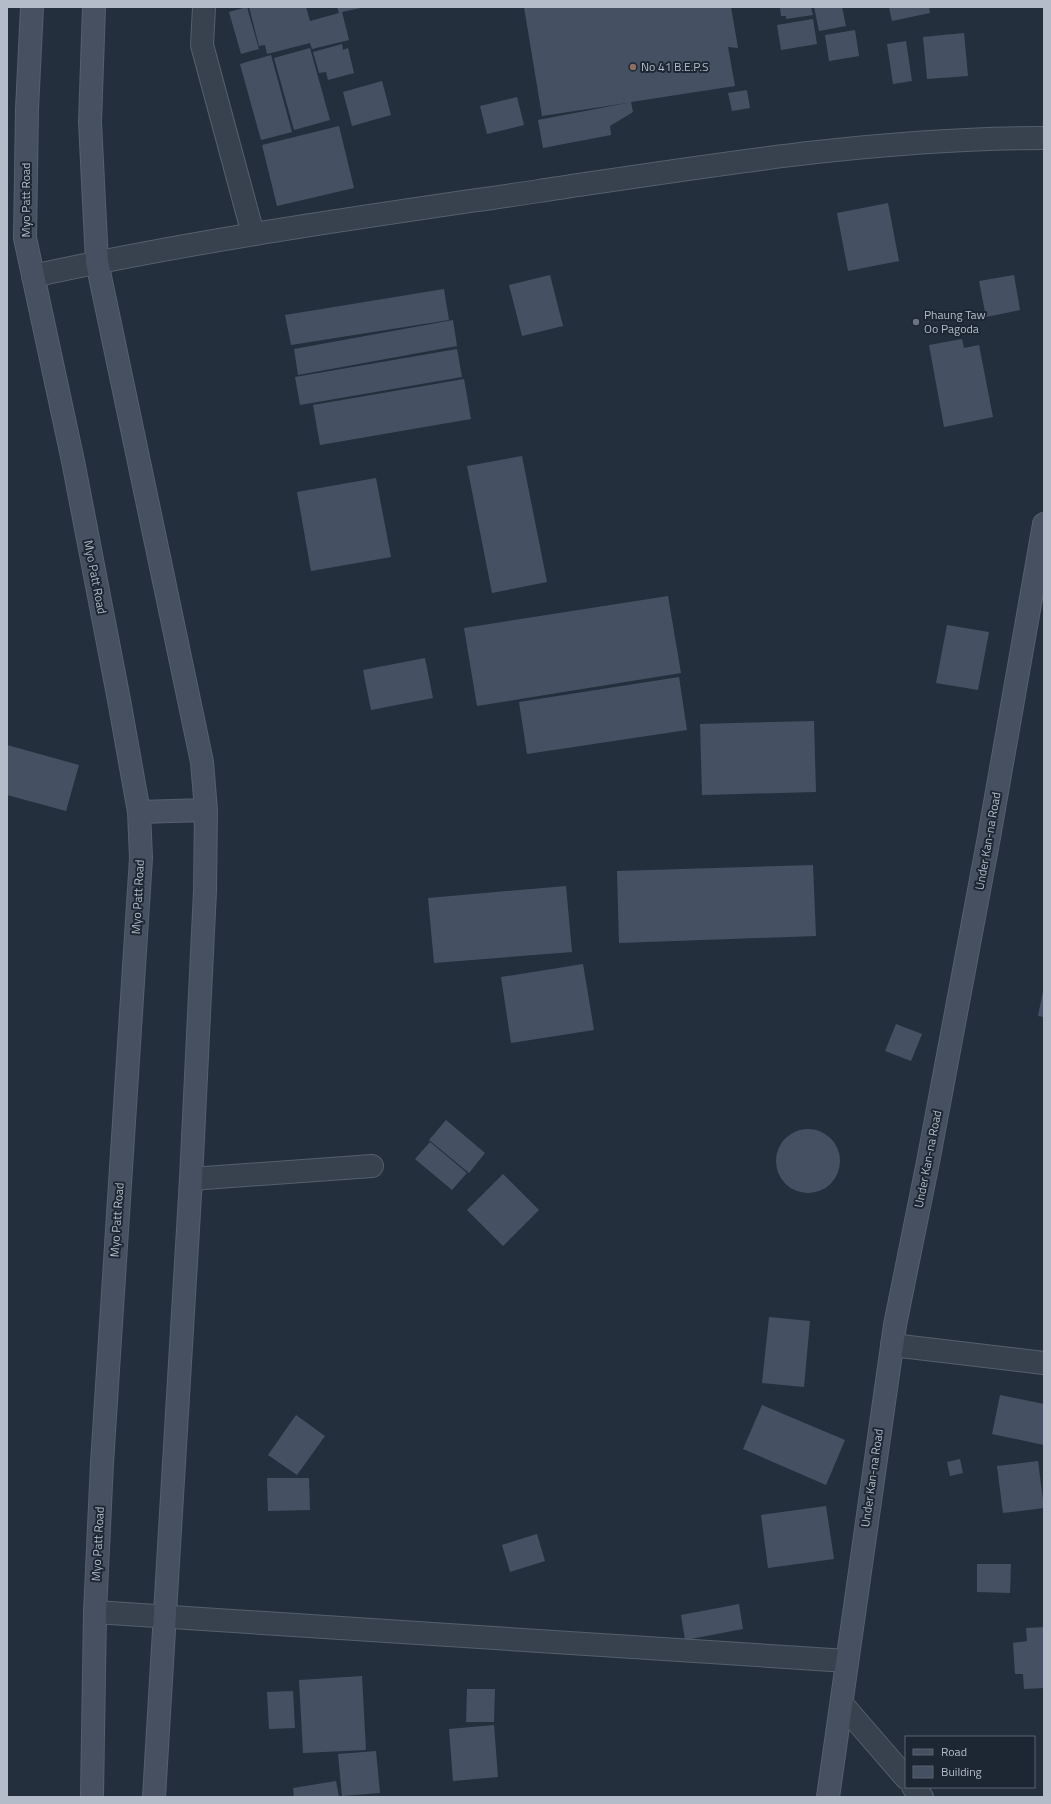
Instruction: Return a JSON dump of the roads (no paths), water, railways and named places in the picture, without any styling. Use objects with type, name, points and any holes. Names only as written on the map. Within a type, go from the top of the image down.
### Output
[{"type":"main road","name":"Myo Patt Road","points":[[32,7],[25,238],[73,461],[119,700],[139,812],[141,858],[102,1464],[95,1612],[92,1797]]},
{"type":"main road","points":[[94,7],[90,122],[97,262],[202,762],[206,810],[205,891],[191,1179],[154,1797]]},
{"type":"main road","name":"Under Kan-na Road","points":[[828,1797],[892,1345],[990,837],[1044,524]]},
{"type":"main road","points":[[139,812],[206,810]]},
{"type":"street","points":[[204,7],[202,45],[254,234]]},
{"type":"street","points":[[33,276],[97,262],[254,234],[801,153],[979,138],[1044,138]]},
{"type":"street","points":[[191,1179],[372,1166]]},
{"type":"street","points":[[892,1345],[1044,1363]]},
{"type":"street","points":[[95,1612],[847,1660]]},
{"type":"street","points":[[842,1704],[905,1777]]},
{"type":"street","points":[[914,1788],[922,1797]]},
{"type":"place","name":"No 41 B.E.P.S","points":[[633,67]]},
{"type":"place","name":"Phaung Taw Oo Pagoda","points":[[916,322]]}]
